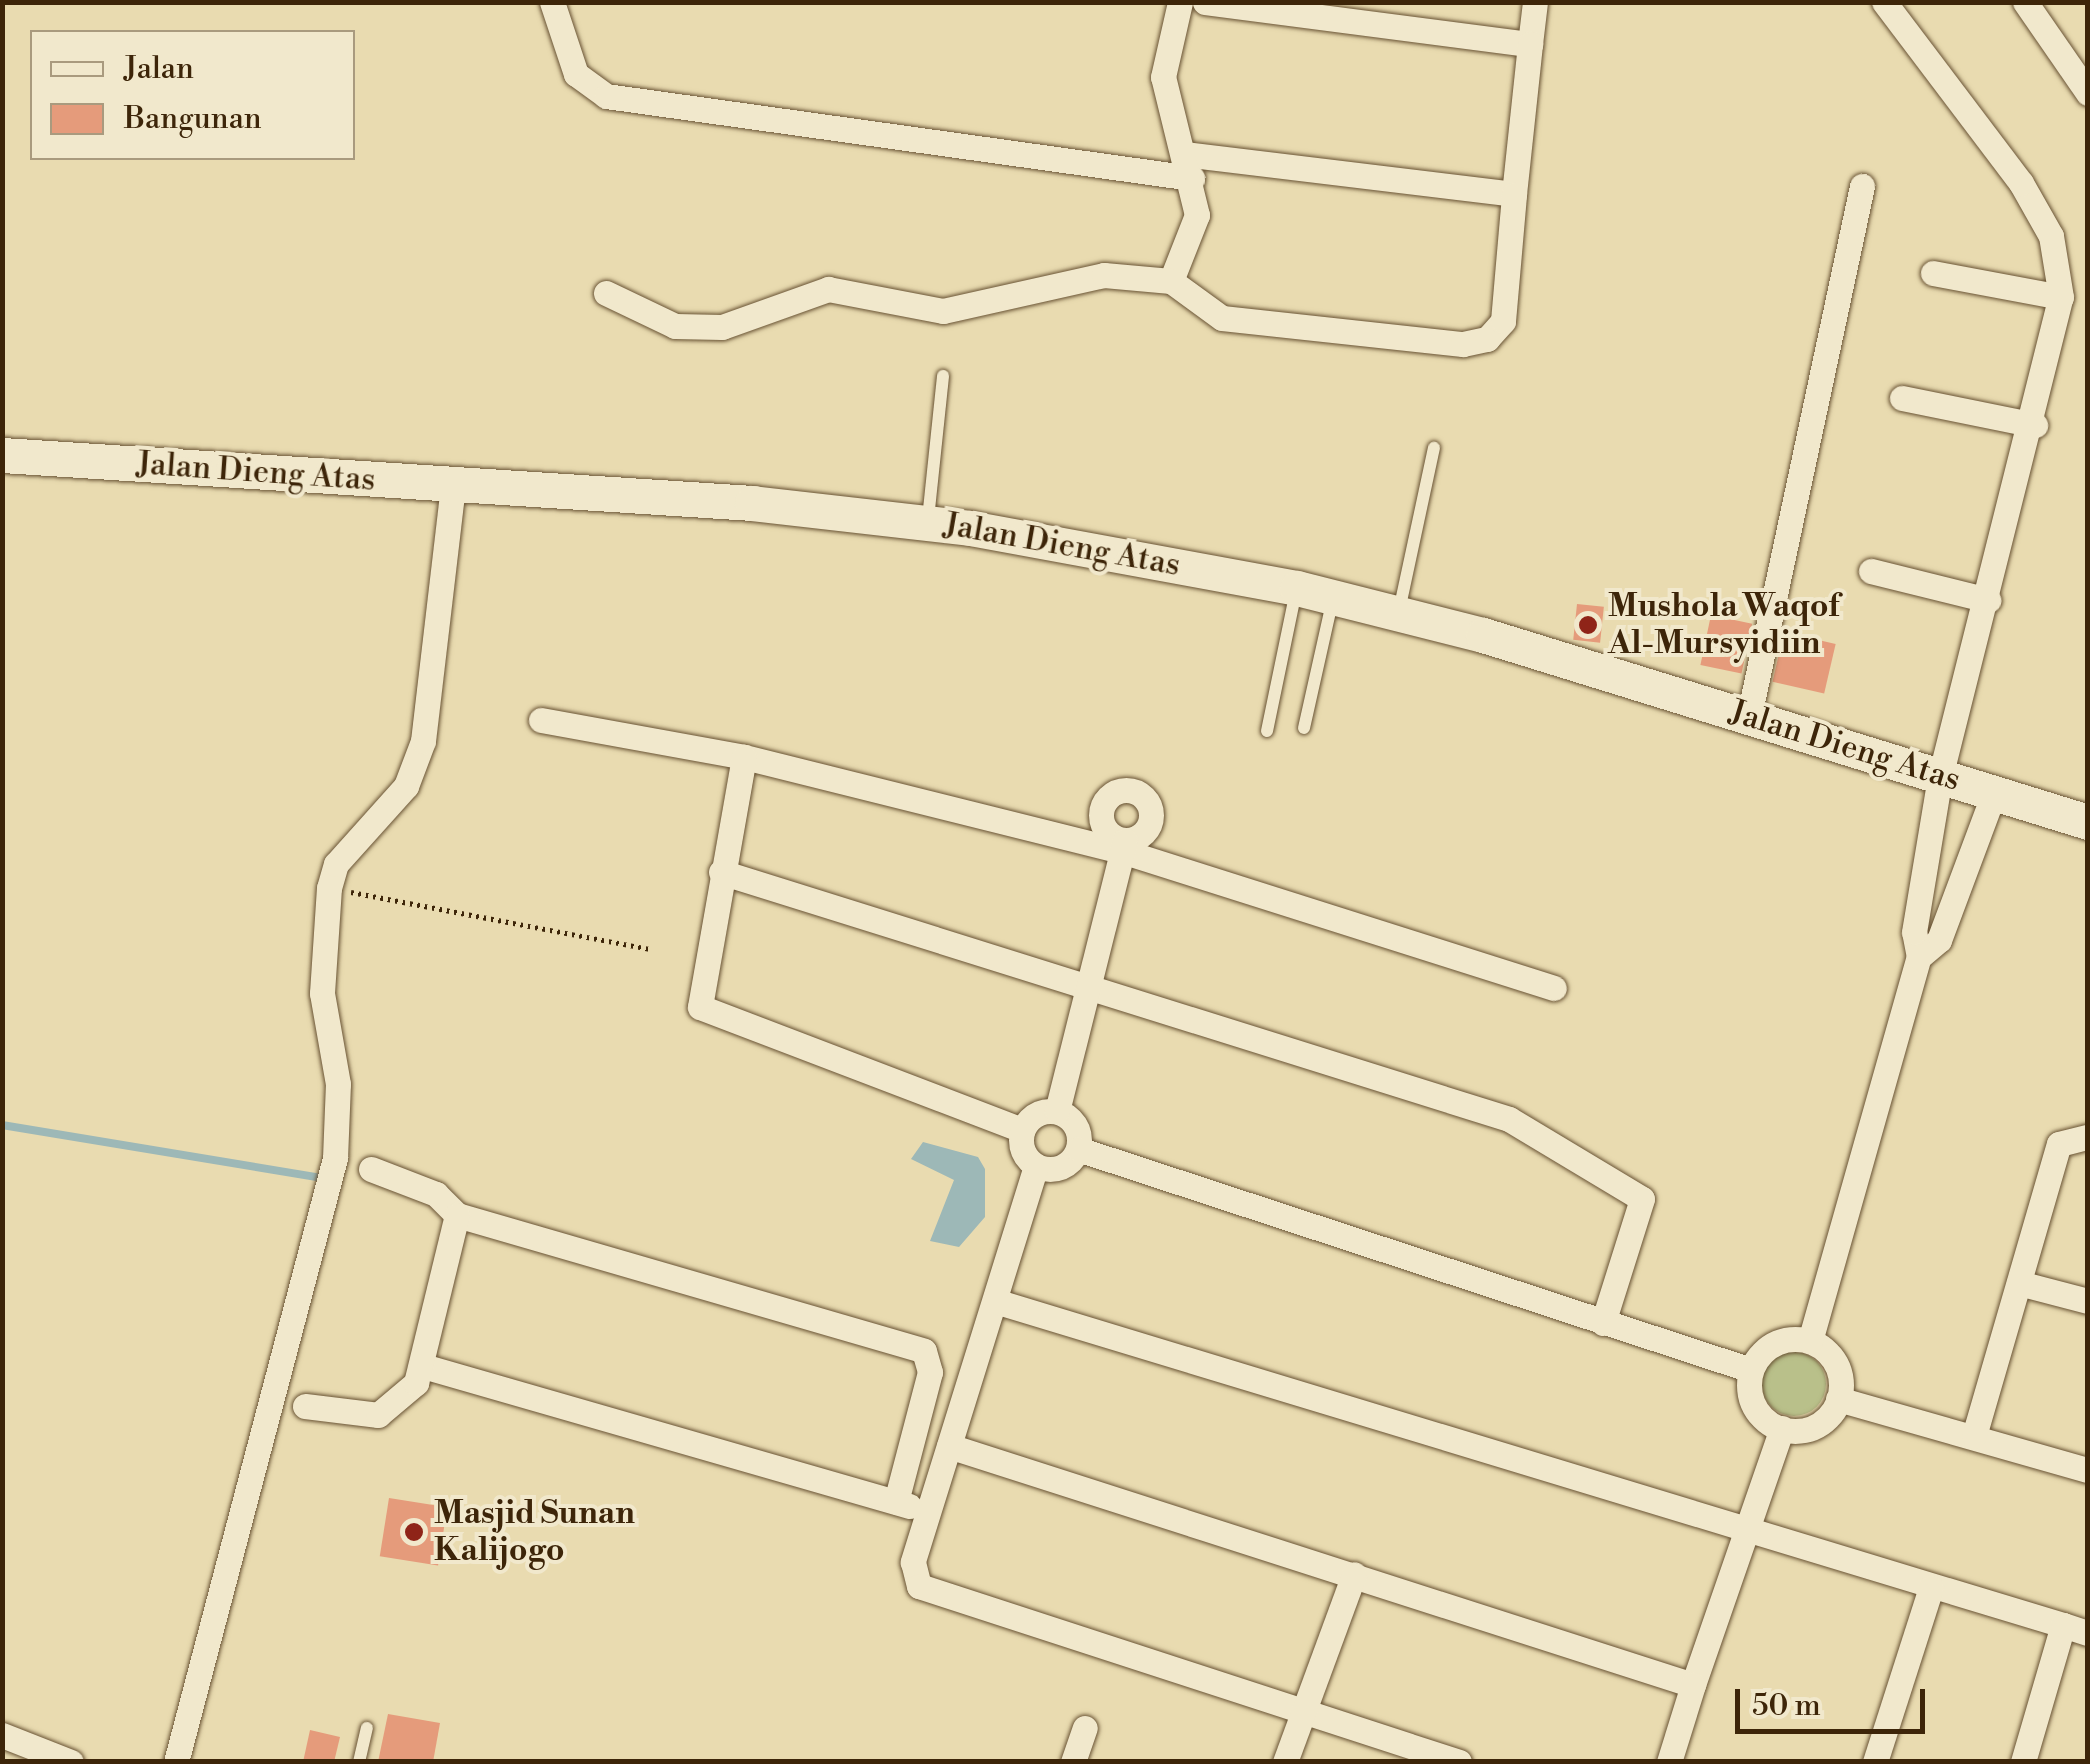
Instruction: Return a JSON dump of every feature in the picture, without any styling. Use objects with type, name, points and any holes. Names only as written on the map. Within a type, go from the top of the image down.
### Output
[{"type":"street","points":[[552,2],[576,74],[606,96],[1188,166],[1514,194]]},
{"type":"street","points":[[1171,281],[1197,214],[1163,77],[1180,2]]},
{"type":"street","points":[[1205,2],[1530,44]]},
{"type":"street","points":[[606,293],[675,326],[722,327],[828,289],[943,311],[1104,275],[1171,281],[1222,318],[1463,344],[1487,339],[1504,321],[1535,2]]},
{"type":"street","points":[[1810,1341],[1919,957],[1928,848],[1940,777],[2035,425],[2061,298],[2052,236],[2021,183],[1884,2]]},
{"type":"street","points":[[2025,2],[2088,93]]},
{"type":"street","points":[[1749,716],[1862,186]]},
{"type":"street","points":[[1933,273],[2061,298]]},
{"type":"street","points":[[1902,398],[2035,425]]},
{"type":"street","name":"Jalan Dieng Atas","points":[[2,454],[928,522],[1297,588],[1398,613],[1749,716],[2088,822]]},
{"type":"street","points":[[176,1762],[336,1158],[338,1084],[322,993],[329,888],[336,864],[406,786],[423,741],[454,486]]},
{"type":"street","points":[[1871,571],[1988,600]]},
{"type":"street","points":[[541,720],[744,757],[1123,846],[1554,988]]},
{"type":"street","points":[[744,757],[696,990],[708,1018],[1022,1130]]},
{"type":"street","points":[[1919,957],[1939,940],[1994,793]]},
{"type":"street","points":[[1057,1111],[1123,846]]},
{"type":"street","points":[[1928,848],[1971,858]]},
{"type":"street","points":[[721,872],[1088,981],[1509,1119],[1638,1191],[1642,1208],[1603,1323]]},
{"type":"street","points":[[1057,1111],[1078,1130],[1078,1150],[1056,1169],[1036,1166],[1024,1154],[1022,1130],[1040,1112],[1057,1111]]},
{"type":"street","points":[[1974,1436],[2058,1144],[2088,1137]]},
{"type":"street","points":[[1078,1150],[1752,1370]]},
{"type":"street","points":[[1036,1166],[913,1562],[930,1592],[1459,1762]]},
{"type":"street","points":[[370,1169],[436,1194],[457,1214],[924,1352],[930,1372],[896,1502]]},
{"type":"street","points":[[305,1406],[378,1415],[398,1404],[423,1366],[457,1214]]},
{"type":"street","points":[[2019,1282],[2088,1301]]},
{"type":"street","points":[[995,1301],[1746,1536],[2075,1629],[2022,1762]]},
{"type":"street","points":[[1810,1341],[1836,1364],[1838,1399],[1816,1425],[1782,1428],[1756,1410],[1752,1370],[1774,1343],[1810,1341]]},
{"type":"street","points":[[423,1366],[928,1511]]},
{"type":"street","points":[[1838,1399],[2088,1470]]},
{"type":"street","points":[[1669,1762],[1782,1428]]},
{"type":"street","points":[[949,1446],[1693,1684]]},
{"type":"street","points":[[1285,1762],[1354,1574]]},
{"type":"street","points":[[1874,1762],[1930,1588]]},
{"type":"street","points":[[1074,1762],[1085,1728]]},
{"type":"street","points":[[2,1736],[71,1762]]},
{"type":"lane","points":[[928,522],[943,376]]},
{"type":"lane","points":[[1398,613],[1434,448]]},
{"type":"lane","points":[[1267,731],[1297,588]]},
{"type":"lane","points":[[1304,728],[1333,597]]},
{"type":"lane","points":[[359,1762],[367,1728]]},
{"type":"path","points":[[329,888],[650,948]]},
{"type":"green space","points":[[1794,1352],[1816,1362],[1826,1384],[1816,1406],[1794,1416],[1772,1406],[1762,1384],[1772,1362]]},
{"type":"water","points":[[923,1142],[978,1157],[985,1169],[985,1217],[959,1247],[930,1241],[954,1180],[911,1159]]},
{"type":"building","name":"Mushola Waqof Al-Mursyidiin","points":[[1577,604],[1604,607],[1600,643],[1573,640]]},
{"type":"building","points":[[1711,615],[1752,624],[1741,674],[1700,665]]},
{"type":"building","points":[[1784,632],[1836,644],[1824,694],[1773,682]]},
{"type":"building","name":"Masjid Sunan Kalijogo","points":[[389,1498],[447,1507],[438,1566],[380,1556]]},
{"type":"building","points":[[388,1714],[440,1723],[433,1762],[378,1762]]},
{"type":"building","points":[[310,1730],[340,1737],[334,1762],[303,1762]]},
{"type":"waterway","points":[[2,1125],[317,1177]]},
{"type":"place","name":"Mushola Waqof Al-Mursyidiin","points":[[1588,625]]},
{"type":"place","name":"Masjid Sunan Kalijogo","points":[[414,1532]]}]
